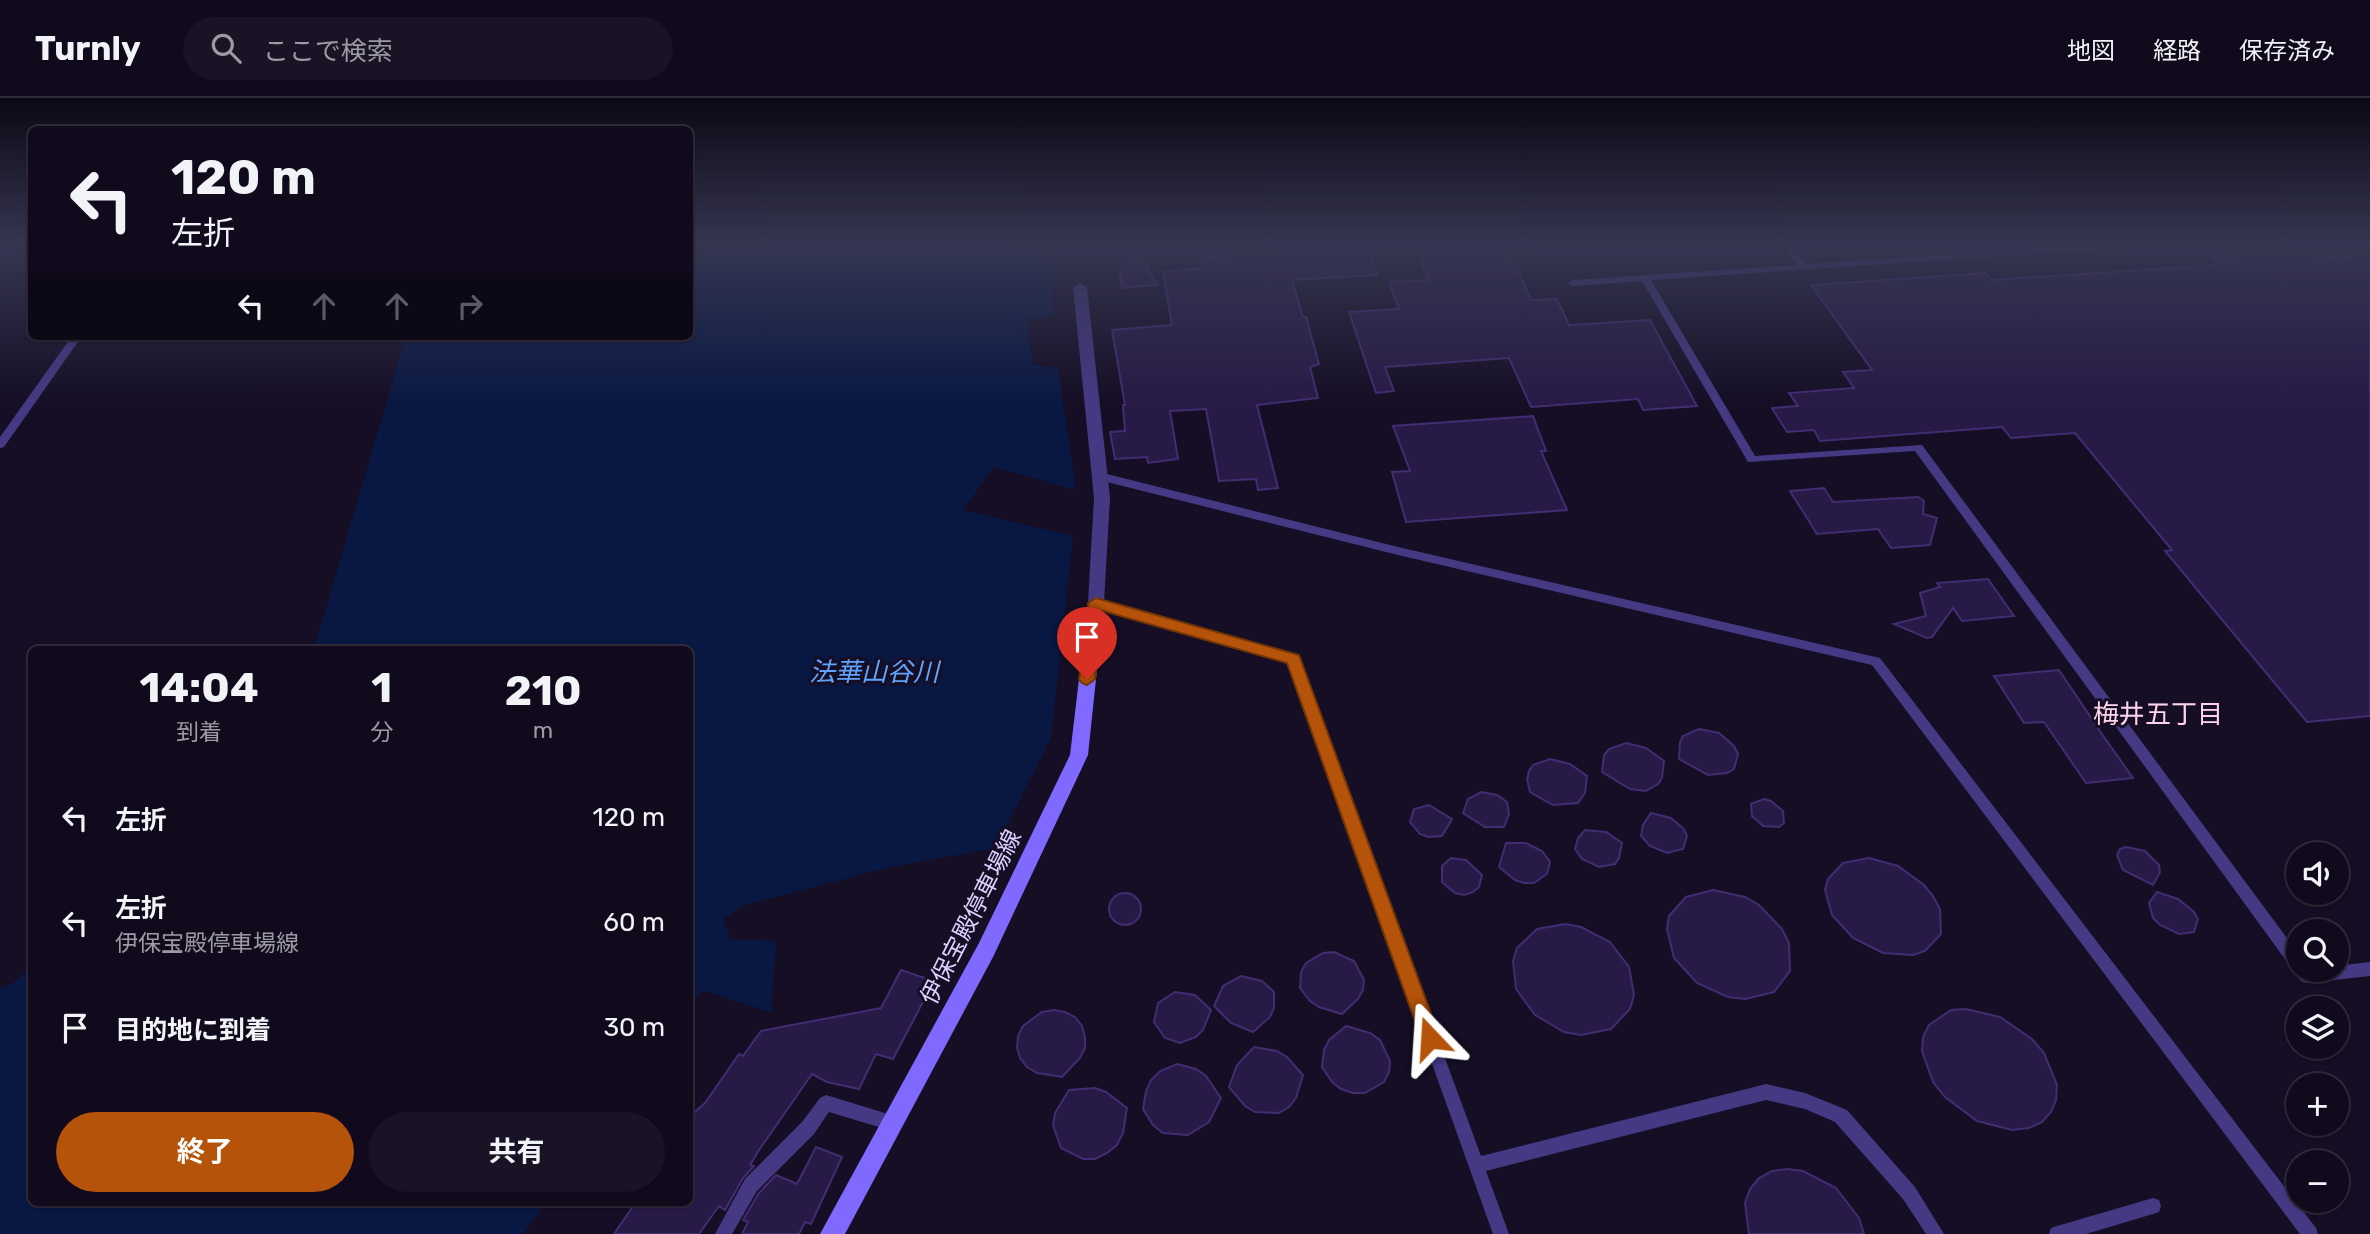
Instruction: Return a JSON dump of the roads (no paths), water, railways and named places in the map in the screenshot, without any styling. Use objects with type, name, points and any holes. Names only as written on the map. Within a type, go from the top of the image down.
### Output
[{"type":"main road","name":"伊保宝殿停車場線","points":[[832,1234],[986,950],[1079,755],[1096,603]]},
{"type":"street","points":[[1081,298],[1102,498],[1096,603]]},
{"type":"lane","points":[[1656,298],[1752,460],[1918,447],[2286,949]]},
{"type":"lane","points":[[0,445],[74,340]]},
{"type":"lane","points":[[1099,476],[1398,551],[1876,660],[2310,1234]]},
{"type":"lane","points":[[1096,603],[1293,659],[1501,1234]]},
{"type":"lane","points":[[2349,971],[2370,969]]},
{"type":"lane","points":[[1476,1165],[1766,1091],[1805,1101],[1841,1116],[1909,1193],[1936,1234]]},
{"type":"lane","points":[[723,1234],[751,1185],[808,1128],[826,1103],[892,1123]]},
{"type":"lane","points":[[2057,1234],[2153,1206]]},
{"type":"water","name":"法華山谷川","points":[[693,298],[1053,298],[1054,317],[1027,320],[1033,365],[1058,368],[1076,490],[994,467],[963,510],[1073,536],[1051,738],[995,848],[891,867],[744,905],[723,919],[730,939],[776,941],[771,1012],[702,990],[693,1003],[693,646],[315,646],[405,340],[693,340]]},
{"type":"water","points":[[28,970],[28,1206],[543,1206],[523,1234],[0,1234],[0,989],[13,983]]},
{"type":"district","name":"梅井五丁目","points":[[2158,714]]}]
